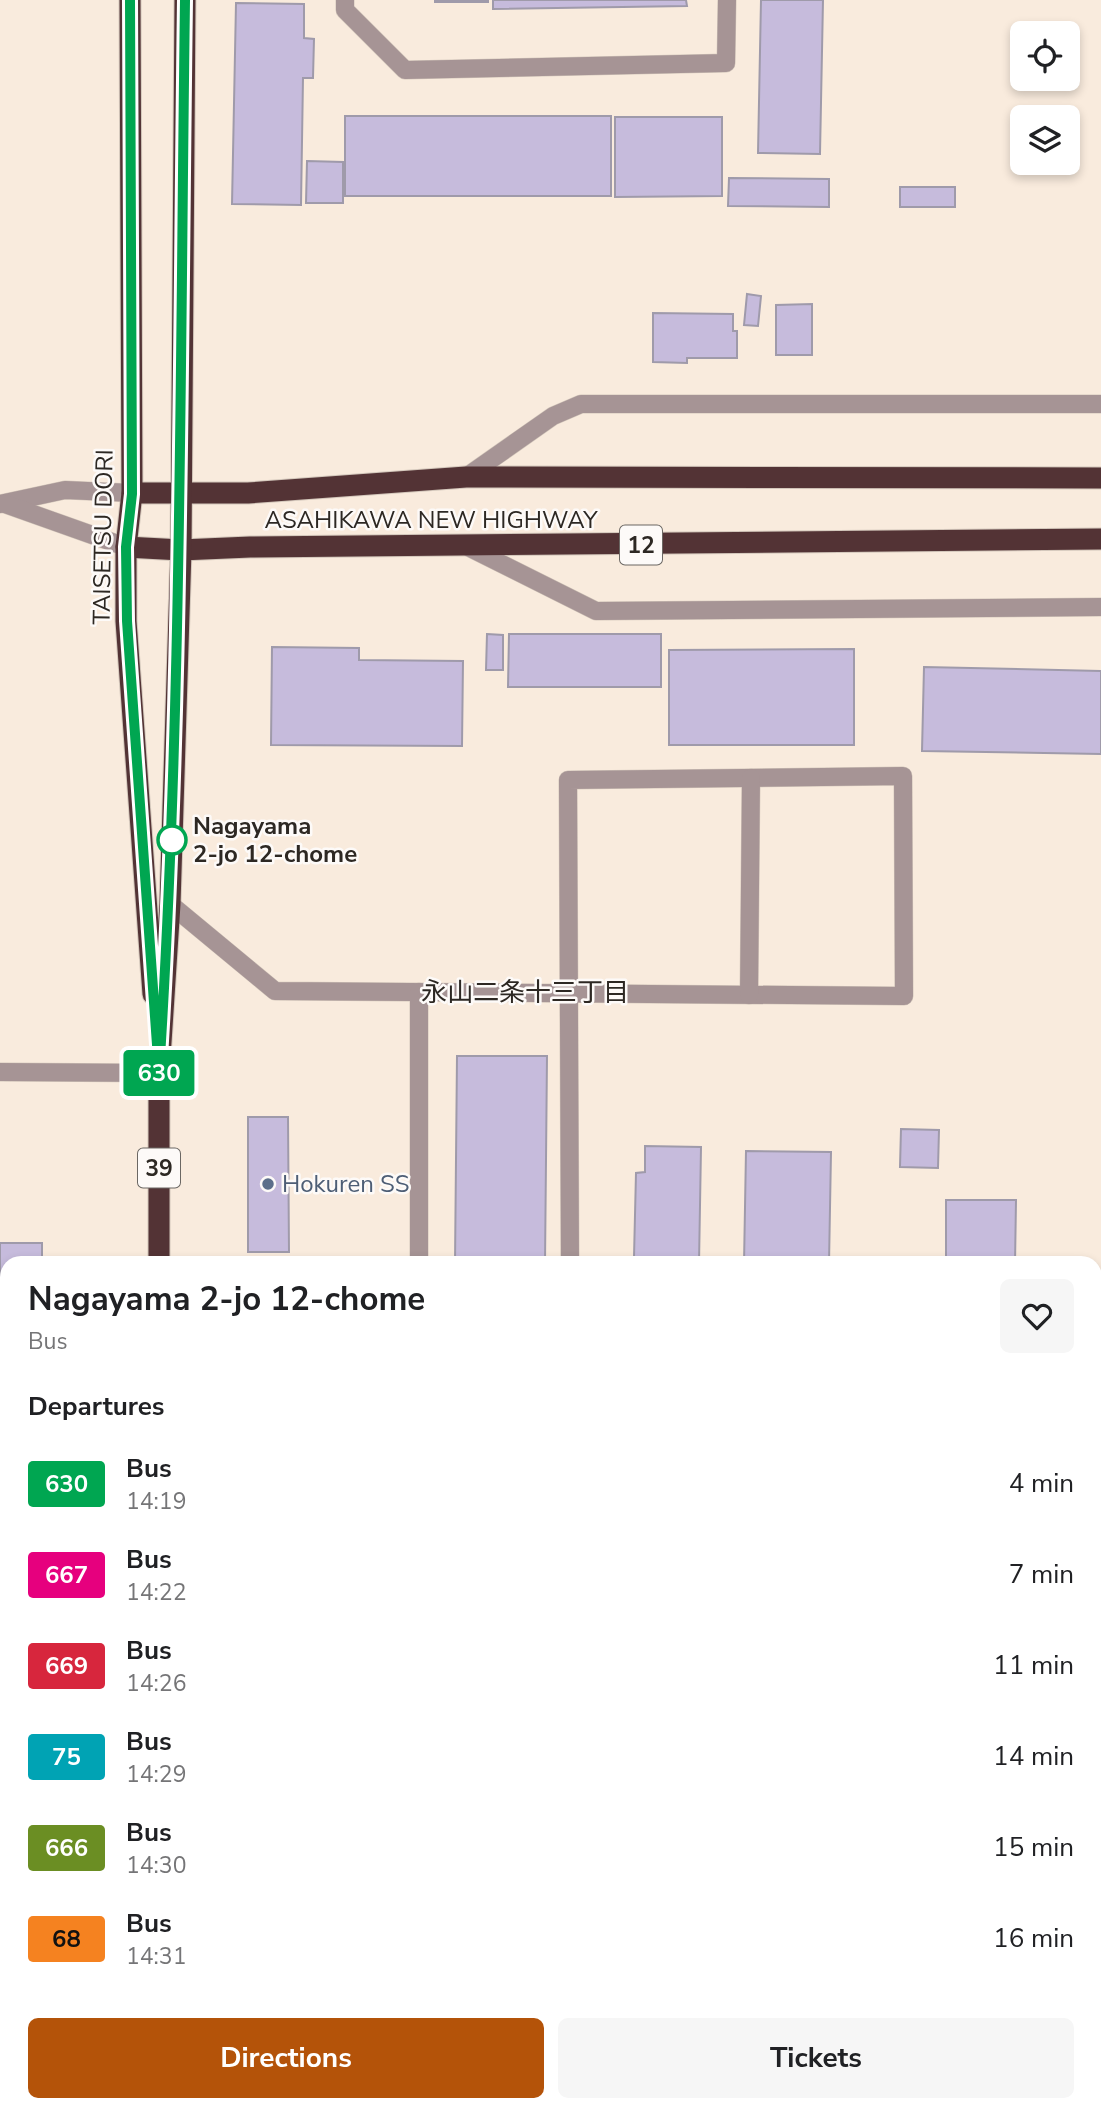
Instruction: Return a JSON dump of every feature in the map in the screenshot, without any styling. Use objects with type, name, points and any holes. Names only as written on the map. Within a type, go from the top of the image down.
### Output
[{"type":"highway","name":"TAISETSU DORI","points":[[130,0],[132,494],[126,547],[127,621],[159,1073]]},
{"type":"highway","name":"TAISETSU DORI","points":[[159,1256],[159,1073],[170,904],[181,550],[185,0]]},
{"type":"highway","name":"ASAHIKAWA NEW HIGHWAY","points":[[132,494],[248,493],[466,477],[1101,478]]},
{"type":"highway","name":"ASAHIKAWA NEW HIGHWAY","points":[[181,550],[250,547],[1101,539]]},
{"type":"highway","name":"12","points":[[126,547],[181,550]]},
{"type":"street","points":[[345,0],[345,10],[405,70],[726,62],[727,0]]},
{"type":"street","points":[[466,477],[553,416],[581,404],[1101,404]]},
{"type":"street","points":[[2,504],[65,490],[132,494]]},
{"type":"street","points":[[2,504],[126,547]]},
{"type":"street","points":[[468,547],[596,611],[1101,607]]},
{"type":"street","points":[[170,904],[275,991],[569,993],[904,996],[903,776],[568,780],[569,993],[570,1256]]},
{"type":"street","points":[[750,995],[751,778]]},
{"type":"street","points":[[419,992],[419,1256]]},
{"type":"street","points":[[0,1072],[159,1073]]},
{"type":"building","points":[[488,0],[488,2],[435,2]]},
{"type":"building","points":[[493,0],[686,0],[687,6],[493,9]]},
{"type":"building","points":[[761,0],[823,0],[820,154],[758,153]]},
{"type":"building","points":[[236,3],[304,4],[304,38],[314,39],[313,78],[303,78],[301,205],[232,204]]},
{"type":"building","points":[[345,116],[611,116],[611,196],[345,196]]},
{"type":"building","points":[[615,117],[722,117],[722,196],[615,197]]},
{"type":"building","points":[[307,161],[343,162],[343,203],[306,203]]},
{"type":"building","points":[[729,178],[829,179],[829,207],[728,206]]},
{"type":"building","points":[[900,187],[955,187],[955,207],[900,207]]},
{"type":"building","points":[[747,294],[761,296],[758,326],[744,325]]},
{"type":"building","points":[[812,304],[812,355],[776,355],[776,305]]},
{"type":"building","points":[[653,313],[733,314],[733,331],[737,331],[737,358],[687,358],[687,363],[653,362]]},
{"type":"building","points":[[487,634],[503,635],[503,670],[486,670]]},
{"type":"building","points":[[509,634],[661,634],[661,687],[508,687]]},
{"type":"building","points":[[272,647],[359,648],[359,660],[463,661],[462,746],[271,745]]},
{"type":"building","points":[[854,649],[854,745],[669,745],[669,650]]},
{"type":"building","points":[[924,667],[1101,671],[1101,754],[922,751]]},
{"type":"building","points":[[457,1056],[547,1056],[545,1256],[455,1256]]},
{"type":"building","name":"Hokuren SS","points":[[248,1117],[288,1117],[289,1252],[248,1252]]},
{"type":"building","points":[[901,1129],[939,1130],[938,1168],[900,1167]]},
{"type":"building","points":[[645,1146],[701,1147],[699,1256],[634,1256],[636,1173],[645,1172]]},
{"type":"building","points":[[746,1151],[831,1152],[829,1256],[744,1256]]},
{"type":"building","points":[[946,1200],[1016,1200],[1015,1256],[946,1256]]},
{"type":"building","points":[[0,1243],[42,1243],[42,1256],[0,1256]]},
{"type":"bus line","name":"630","points":[[130,0],[132,494],[126,547],[127,621],[159,1073],[170,904],[181,550],[185,0]]},
{"type":"place","name":"Nagayama 2-jo 12-chome","points":[[172,840]]},
{"type":"place","name":"Hokuren SS","points":[[268,1184]]},
{"type":"district","name":"永山二条十三丁目","points":[[525,992]]}]
